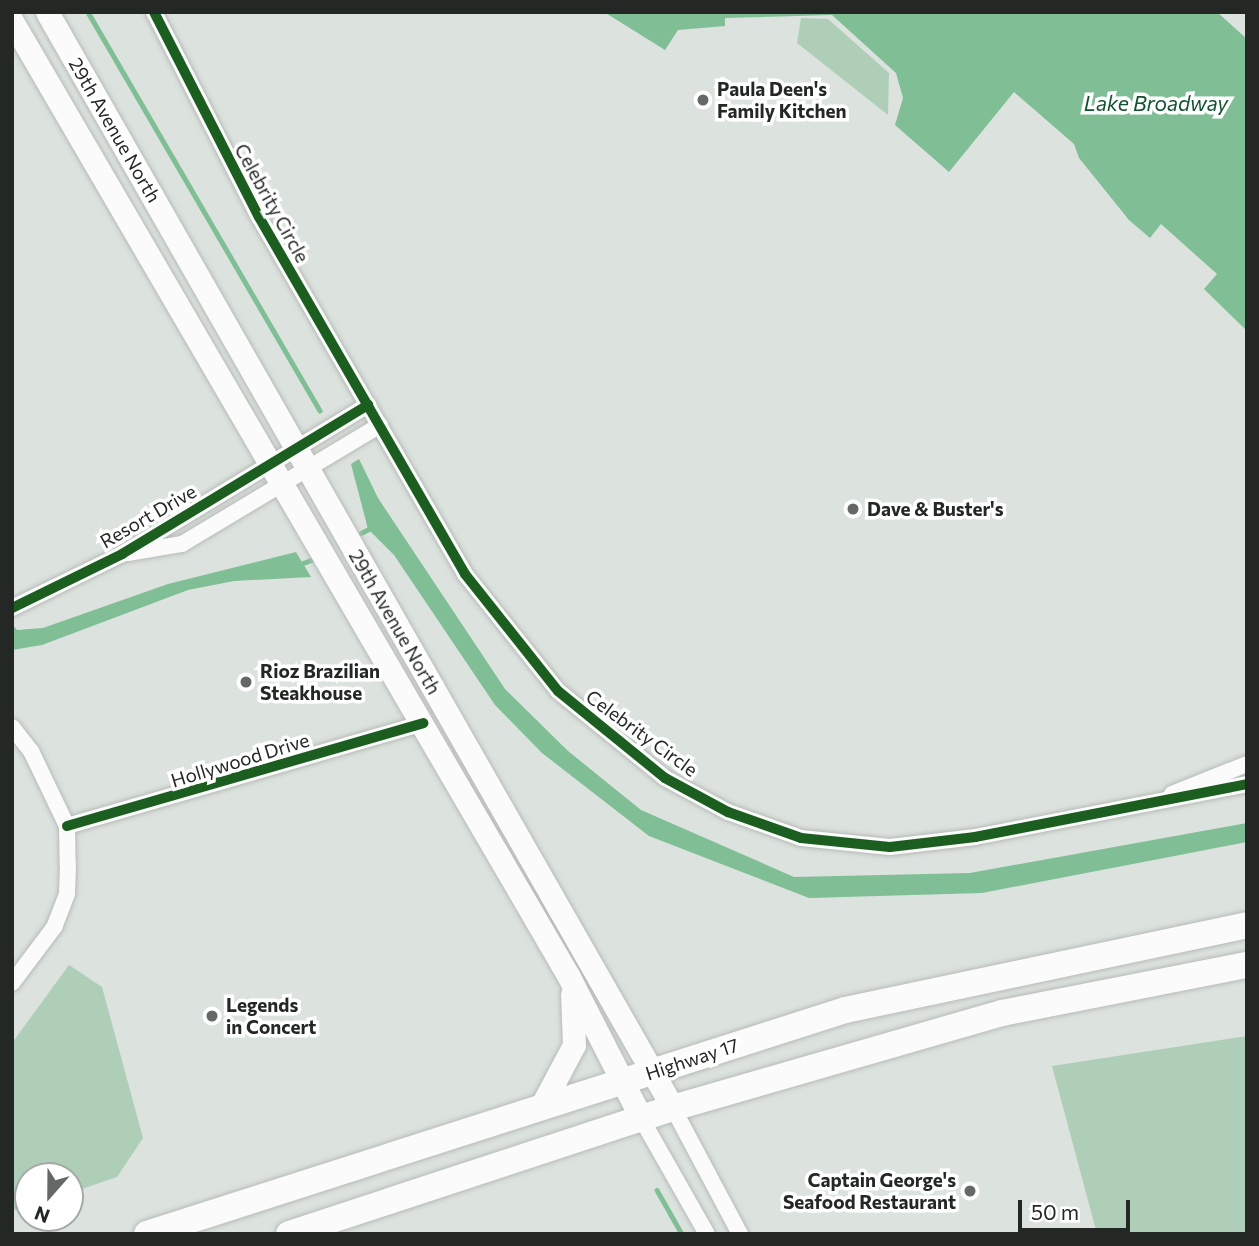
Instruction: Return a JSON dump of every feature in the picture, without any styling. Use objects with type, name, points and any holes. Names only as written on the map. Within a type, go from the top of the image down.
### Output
[{"type":"highway","name":"Highway 17","points":[[148,1234],[845,1010],[1247,925]]},
{"type":"highway","name":"Highway 17","points":[[289,1234],[673,1108],[1002,1013],[1247,965]]},
{"type":"main road","name":"29th Avenue North","points":[[47,12],[299,448],[307,470],[673,1108]]},
{"type":"main road","name":"29th Avenue North","points":[[12,21],[569,977],[641,1118]]},
{"type":"main road","points":[[541,1107],[574,1045],[569,977]]},
{"type":"street","name":"Celebrity Circle","points":[[154,12],[239,181],[465,574],[558,691],[665,778],[728,812],[829,844],[890,847],[975,837],[1160,799],[1247,785]]},
{"type":"street","points":[[299,448],[368,405]]},
{"type":"street","points":[[307,470],[380,425]]},
{"type":"street","name":"Resort Drive","points":[[13,608],[122,554],[299,448]]},
{"type":"street","name":"Resort Drive","points":[[122,554],[182,544],[307,470]]},
{"type":"street","name":"Hollywood Drive","points":[[67,826],[422,723]]},
{"type":"street","points":[[12,727],[31,751],[67,826],[67,894],[45,945],[12,983]]},
{"type":"street","name":"Celebrity Circle","points":[[1160,799],[1247,764]]},
{"type":"street","name":"29th Avenue North","points":[[673,1108],[740,1234]]},
{"type":"street","name":"29th Avenue North","points":[[641,1118],[708,1234]]},
{"type":"shaded area","points":[[801,18],[828,19],[889,73],[888,115],[797,43]]},
{"type":"shaded area","points":[[69,965],[102,987],[143,1138],[117,1177],[84,1188],[84,1162],[14,1162],[12,1211],[12,1043]]},
{"type":"shaded area","points":[[1247,1036],[1247,1234],[1097,1234],[1052,1066]]},
{"type":"water","name":"Lake Broadway","points":[[604,12],[1217,12],[1247,39],[1247,331],[1204,289],[1217,274],[1161,224],[1150,238],[1129,220],[1079,158],[1074,144],[1014,92],[949,172],[895,125],[903,98],[896,73],[832,15],[725,18],[725,26],[678,30],[665,50]]},
{"type":"water","points":[[359,459],[378,498],[505,689],[568,751],[641,810],[794,877],[970,873],[1247,823],[1247,842],[982,893],[809,898],[649,836],[542,753],[495,705],[394,555],[368,529],[351,464]]},
{"type":"water","points":[[296,552],[311,577],[234,581],[188,590],[42,645],[12,650],[12,624],[17,630],[43,628],[168,584]]},
{"type":"waterway","points":[[88,12],[320,410]]},
{"type":"waterway","points":[[361,533],[373,527]]},
{"type":"waterway","points":[[298,565],[316,558]]},
{"type":"waterway","points":[[657,1190],[682,1234]]},
{"type":"cycle path","points":[[154,12],[259,217],[465,574],[558,691],[665,778],[728,812],[801,838],[890,847],[975,837],[1247,784]]},
{"type":"cycle path","points":[[12,608],[122,554],[368,405]]},
{"type":"cycle path","points":[[67,826],[423,723]]},
{"type":"place","name":"Paula Deen's Family Kitchen","points":[[703,100]]},
{"type":"place","name":"Dave & Buster's","points":[[853,509]]},
{"type":"place","name":"Rioz Brazilian Steakhouse","points":[[246,682]]},
{"type":"place","name":"Legends in Concert","points":[[212,1016]]},
{"type":"place","name":"Captain George's Seafood Restaurant","points":[[970,1191]]}]
